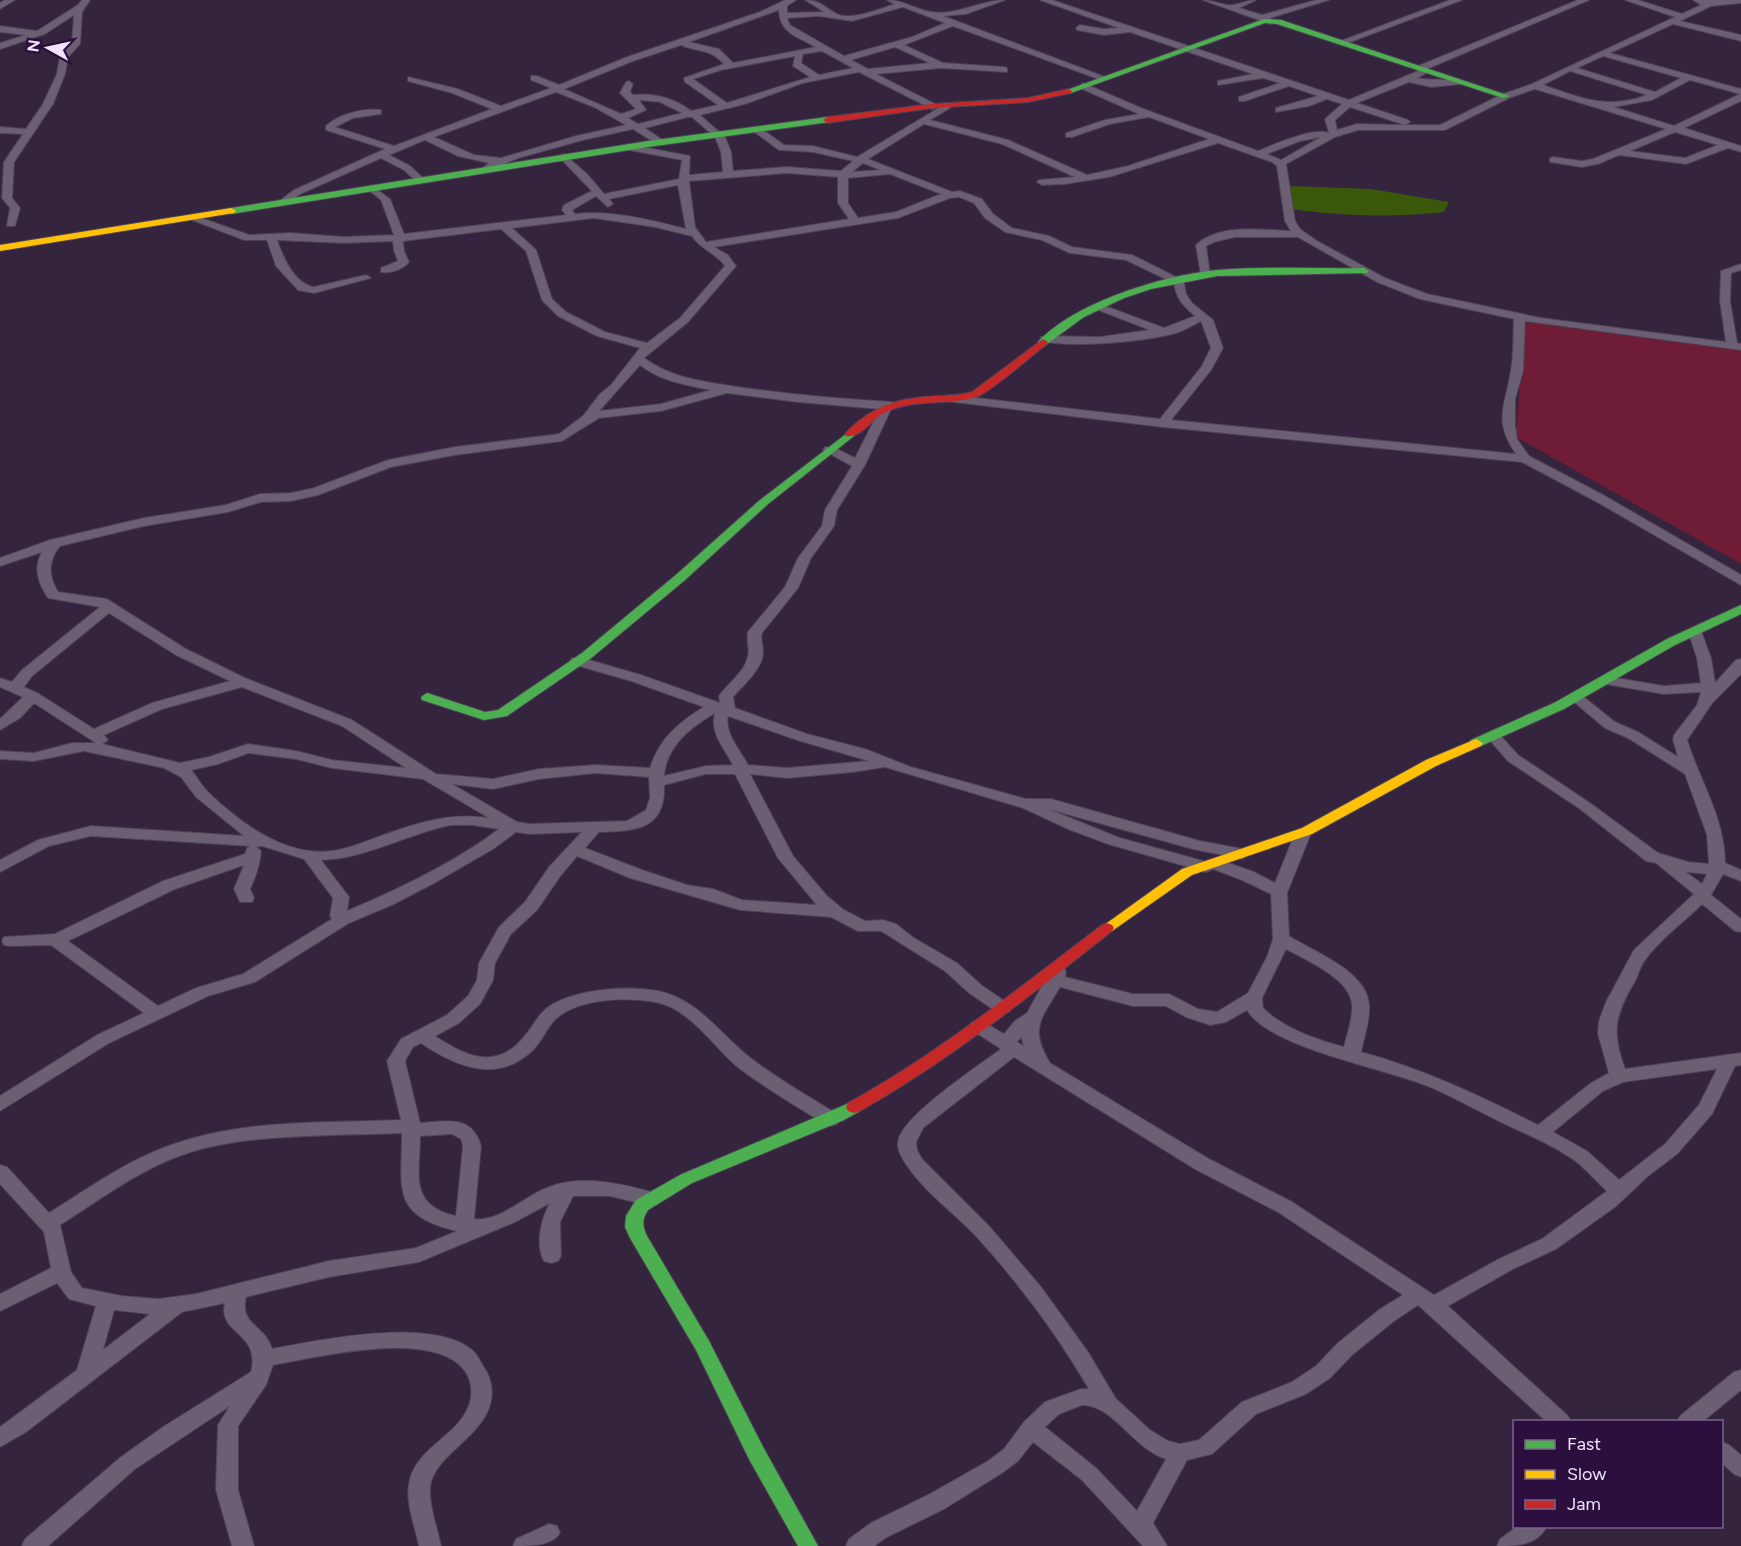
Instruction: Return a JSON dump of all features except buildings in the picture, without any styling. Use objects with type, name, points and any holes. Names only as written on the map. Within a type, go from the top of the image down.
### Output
[{"type":"street","points":[[0,7],[11,0]]},
{"type":"street","points":[[283,202],[297,192],[425,136],[792,0]]},
{"type":"street","points":[[809,0],[832,15]]},
{"type":"street","points":[[891,0],[1104,78]]},
{"type":"street","points":[[966,0],[983,6]]},
{"type":"street","points":[[926,13],[957,13],[1001,0]]},
{"type":"street","points":[[1046,0],[1425,129]]},
{"type":"street","points":[[1207,0],[1342,42],[1418,73],[1460,82],[1506,96]]},
{"type":"street","points":[[1231,8],[1252,0]]},
{"type":"street","points":[[2,246],[717,134],[932,106],[1028,100],[1060,94],[1248,25],[1325,0]]},
{"type":"street","points":[[1342,42],[1458,0]]},
{"type":"street","points":[[1334,133],[1329,119],[1349,103],[1585,0]]},
{"type":"street","points":[[1631,0],[1684,17]]},
{"type":"street","points":[[1696,0],[1712,3],[1741,1]]},
{"type":"street","points":[[1258,154],[1298,140],[1357,127],[1443,128],[1506,96],[1534,86],[1712,3]]},
{"type":"street","points":[[0,46],[37,34],[84,4]]},
{"type":"street","points":[[11,224],[15,208],[7,198],[4,168],[48,104],[61,74],[64,56],[76,44],[78,12],[84,4]]},
{"type":"street","points":[[783,5],[787,27],[932,106]]},
{"type":"street","points":[[784,16],[832,15],[852,18],[903,5]]},
{"type":"street","points":[[843,59],[935,32],[950,22],[957,13]]},
{"type":"street","points":[[1674,22],[1741,38]]},
{"type":"street","points":[[0,26],[37,34]]},
{"type":"street","points":[[1080,28],[1104,32],[1132,29]]},
{"type":"street","points":[[682,42],[696,48],[716,51],[731,66]]},
{"type":"street","points":[[897,45],[941,65]]},
{"type":"street","points":[[725,106],[687,79],[731,66],[822,48]]},
{"type":"street","points":[[795,52],[800,56],[796,64],[818,78]]},
{"type":"street","points":[[1602,53],[1741,92]]},
{"type":"street","points":[[425,136],[458,154],[486,161],[501,160],[640,121],[667,120],[725,106],[818,78],[864,71],[941,65],[1004,70]]},
{"type":"street","points":[[1569,68],[1655,95]]},
{"type":"street","points":[[1221,83],[1264,75]]},
{"type":"street","points":[[1591,104],[1625,104],[1655,95],[1689,77]]},
{"type":"street","points":[[534,78],[640,121]]},
{"type":"street","points":[[411,79],[501,109]]},
{"type":"street","points":[[1242,99],[1289,83]]},
{"type":"street","points":[[629,84],[625,93],[632,98],[640,121],[661,143]]},
{"type":"street","points":[[1083,86],[1280,164],[1283,170],[1290,221],[1300,234],[1364,271],[1424,297],[1520,317],[1737,347],[1724,283],[1726,270],[1738,267],[1741,256]]},
{"type":"street","points":[[1534,86],[1741,149]]},
{"type":"street","points":[[1279,110],[1327,96]]},
{"type":"street","points":[[1553,160],[1587,164],[1696,120],[1741,97]]},
{"type":"street","points":[[632,98],[662,98],[692,114],[717,134],[726,152],[728,174]]},
{"type":"street","points":[[856,222],[843,203],[843,175],[879,146],[949,105]]},
{"type":"street","points":[[378,112],[354,115],[340,120],[329,128],[394,149]]},
{"type":"street","points":[[1069,135],[1108,122],[1150,114]]},
{"type":"street","points":[[924,121],[1005,142],[1085,178]]},
{"type":"street","points":[[756,129],[782,148],[813,149],[860,160],[951,195]]},
{"type":"street","points":[[0,130],[28,132]]},
{"type":"street","points":[[1280,164],[1334,133]]},
{"type":"street","points":[[1042,182],[1085,178],[1146,163],[1217,140]]},
{"type":"street","points":[[1615,152],[1675,161],[1694,160],[1727,145]]},
{"type":"street","points":[[0,562],[55,543],[144,522],[228,508],[260,498],[318,491],[380,466],[401,461],[455,450],[556,438],[567,434],[588,418],[603,397],[615,387],[639,359],[642,352],[670,333],[689,315],[731,266],[724,256],[704,245],[690,227],[683,186],[685,157],[627,147]]},
{"type":"street","points":[[1234,147],[1276,147]]},
{"type":"street","points":[[1627,147],[1709,154]]},
{"type":"street","points":[[381,154],[407,168],[420,180]]},
{"type":"street","points":[[564,157],[609,205],[605,215]]},
{"type":"street","points":[[485,170],[501,160]]},
{"type":"street","points":[[574,216],[567,210],[568,207],[599,194],[684,179],[787,170],[843,175],[868,175],[891,171]]},
{"type":"street","points":[[371,188],[384,199],[399,237],[399,251],[404,262],[385,270]]},
{"type":"street","points":[[704,245],[898,215],[951,195],[967,195],[978,201],[989,216],[1009,230],[1036,235],[1070,250],[1128,258],[1176,280],[1184,300],[1210,324],[1217,348],[1208,368],[1176,401],[1163,423]]},
{"type":"street","points":[[192,218],[240,236],[344,240],[399,237],[574,216],[605,215],[694,234]]},
{"type":"street","points":[[505,226],[543,226],[570,222],[574,216]]},
{"type":"street","points":[[505,226],[533,254],[547,300],[562,314],[601,334],[650,347]]},
{"type":"street","points":[[518,239],[543,226]]},
{"type":"street","points":[[1205,274],[1201,245],[1207,241],[1232,234],[1300,234]]},
{"type":"street","points":[[271,237],[281,266],[294,277],[302,288],[320,289],[366,278]]},
{"type":"street","points":[[427,697],[454,704],[480,715],[496,716],[577,661],[681,577],[764,502],[870,416],[889,407],[914,401],[950,399],[976,394],[1022,360],[1045,339],[1097,306],[1121,296],[1205,274],[1364,271]]},
{"type":"street","points":[[1097,306],[1163,332]]},
{"type":"street","points":[[1045,339],[1100,340],[1163,332],[1173,330],[1203,316]]},
{"type":"street","points":[[1520,317],[1517,371],[1509,399],[1509,425],[1511,439],[1526,459]]},
{"type":"street","points":[[639,359],[643,365],[655,373],[680,381],[729,389],[889,407]]},
{"type":"street","points":[[588,418],[603,413],[672,405],[729,389]]},
{"type":"street","points":[[950,399],[1098,417],[1272,432],[1526,459],[1741,581]]},
{"type":"street","points":[[889,407],[859,465],[831,510],[828,526],[805,558],[791,588],[755,632],[754,662],[726,696],[719,723],[786,858],[821,900],[836,912],[864,927],[883,925],[890,928],[908,942],[951,967],[975,989],[1003,1008]]},
{"type":"street","points":[[829,450],[859,465]]},
{"type":"street","points":[[55,543],[45,556],[42,566],[53,595],[102,602],[181,652],[243,682],[347,723],[515,827]]},
{"type":"street","points":[[16,688],[20,680],[109,606]]},
{"type":"street","points":[[807,1546],[756,1453],[703,1346],[639,1238],[634,1227],[634,1216],[642,1205],[686,1179],[831,1119],[895,1084],[1058,972],[1187,872],[1303,833],[1431,763],[1575,696],[1695,631],[1741,609]]},
{"type":"street","points":[[1695,631],[1703,650],[1707,693]]},
{"type":"street","points":[[577,661],[636,678],[802,737],[860,752],[906,770],[1014,802],[1114,841],[1248,876],[1279,892]]},
{"type":"street","points":[[1619,1076],[1607,1035],[1612,1005],[1636,960],[1661,932],[1693,906],[1717,868],[1715,841],[1702,795],[1680,740],[1707,693],[1737,670],[1741,663]]},
{"type":"street","points":[[1605,680],[1653,689],[1707,693]]},
{"type":"street","points":[[0,682],[32,696],[94,734],[117,752]]},
{"type":"street","points":[[94,734],[157,706],[243,682]]},
{"type":"street","points":[[0,726],[15,715],[32,696]]},
{"type":"street","points":[[1575,696],[1610,725],[1633,735],[1692,772]]},
{"type":"street","points":[[0,755],[25,758],[76,747],[96,746],[178,768],[189,774],[201,793],[232,822],[252,836],[296,854],[338,855],[431,824],[451,820],[472,820],[515,827],[594,828],[630,826],[645,821],[658,804],[656,778],[662,754],[672,739],[690,722],[722,709]]},
{"type":"street","points":[[1493,736],[1513,758],[1585,806],[1636,848],[1661,861],[1741,927]]},
{"type":"street","points":[[178,768],[213,761],[248,748],[296,755],[332,764],[493,784],[524,777],[596,769],[656,778],[706,770],[741,769],[798,773],[853,768],[886,762]]},
{"type":"street","points":[[1014,802],[1051,804],[1199,846],[1245,854]]},
{"type":"street","points":[[0,1105],[30,1088],[84,1050],[202,992],[249,978],[341,920],[388,900],[430,878],[487,846],[515,827]]},
{"type":"street","points":[[484,1228],[464,1226],[427,1213],[413,1201],[410,1189],[411,1128],[396,1061],[407,1043],[453,1019],[474,1000],[484,980],[487,963],[501,938],[531,906],[574,849],[594,828]]},
{"type":"street","points":[[0,867],[44,842],[68,834],[91,831],[253,849]]},
{"type":"street","points":[[1303,833],[1279,892],[1281,939],[1275,957],[1254,997],[1254,1008],[1268,1022],[1320,1047],[1394,1067],[1437,1083],[1540,1133],[1581,1156],[1619,1191]]},
{"type":"street","points":[[10,941],[54,939],[169,885],[270,844]]},
{"type":"street","points":[[246,898],[242,889],[253,849]]},
{"type":"street","points":[[574,849],[636,874],[685,890],[707,893],[740,905],[836,912]]},
{"type":"street","points":[[310,856],[341,897],[338,916],[341,920]]},
{"type":"street","points":[[1661,861],[1717,868],[1739,876]]},
{"type":"street","points":[[54,939],[156,1013]]},
{"type":"street","points":[[1281,939],[1325,963],[1353,985],[1359,993],[1361,1003],[1352,1055]]},
{"type":"street","points":[[1058,972],[1133,1000],[1169,1000],[1192,1013],[1210,1018],[1220,1018],[1254,997]]},
{"type":"street","points":[[1045,1069],[1030,1041],[1030,1029],[1058,972]]},
{"type":"street","points":[[422,1035],[465,1061],[482,1065],[497,1064],[525,1048],[552,1013],[565,1005],[588,998],[649,995],[666,999],[686,1008],[734,1055],[764,1077],[831,1119]]},
{"type":"street","points":[[1034,1017],[1015,1030],[1009,1047],[917,1123],[907,1136],[907,1147],[920,1168],[1016,1269],[1086,1362],[1108,1404]]},
{"type":"street","points":[[978,1026],[1202,1164],[1285,1207],[1426,1300],[1559,1420]]},
{"type":"street","points":[[1540,1133],[1590,1092],[1619,1076],[1735,1060]]},
{"type":"street","points":[[857,1546],[879,1530],[944,1498],[995,1467],[1011,1455],[1031,1428],[1052,1408],[1080,1397],[1096,1396],[1143,1436],[1163,1449],[1180,1453],[1205,1448],[1249,1408],[1299,1388],[1323,1372],[1387,1315],[1426,1300],[1549,1244],[1671,1149],[1706,1109],[1735,1060]]},
{"type":"street","points":[[48,1223],[118,1177],[145,1163],[173,1151],[206,1142],[282,1131],[454,1127],[469,1135],[472,1146],[464,1226]]},
{"type":"street","points":[[0,1172],[53,1229],[61,1272],[68,1286],[76,1294],[107,1302],[158,1307],[237,1293],[329,1269],[419,1255],[484,1228],[554,1192],[579,1188],[610,1189],[631,1192],[651,1199]]},
{"type":"street","points":[[551,1256],[548,1232],[551,1219],[566,1191]]},
{"type":"street","points":[[0,1303],[61,1272]]},
{"type":"street","points":[[237,1293],[233,1310],[238,1323],[260,1342],[262,1367],[228,1425],[230,1470],[227,1490],[243,1546]]},
{"type":"street","points":[[86,1373],[107,1302]]},
{"type":"street","points":[[0,1438],[19,1426],[176,1305]]},
{"type":"street","points":[[33,1546],[128,1463],[262,1367],[371,1341],[409,1340],[445,1346],[463,1354],[475,1365],[482,1385],[478,1409],[464,1428],[424,1470],[419,1488],[430,1546]]},
{"type":"street","points":[[1689,1420],[1741,1378]]},
{"type":"street","points":[[1031,1428],[1089,1474],[1150,1538]]},
{"type":"street","points":[[1723,1452],[1741,1468]]},
{"type":"street","points":[[1150,1538],[1142,1522],[1180,1453]]},
{"type":"street","points":[[1508,1546],[1535,1528]]},
{"type":"street","points":[[524,1546],[549,1533]]},
{"type":"shaded area","points":[[1290,186],[1371,189],[1449,202],[1444,212],[1348,215],[1290,209],[1285,200]]},
{"type":"shaded area","points":[[1525,317],[1741,347],[1741,564],[1516,437]]},
{"type":"traffic: fast","points":[[1068,91],[1264,21],[1278,22],[1506,96]]},
{"type":"traffic: fast","points":[[231,211],[648,144],[827,120]]},
{"type":"traffic: fast","points":[[1043,342],[1081,315],[1121,296],[1149,287],[1217,273],[1364,271]]},
{"type":"traffic: fast","points":[[427,697],[484,716],[502,713],[586,656],[681,577],[764,502],[850,434]]},
{"type":"traffic: fast","points":[[1476,743],[1559,706],[1671,642],[1741,609]]},
{"type":"traffic: fast","points":[[808,1546],[756,1453],[703,1346],[639,1238],[634,1227],[635,1216],[642,1205],[686,1179],[838,1116],[854,1107]]},
{"type":"traffic: slow","points":[[0,248],[231,211]]},
{"type":"traffic: slow","points":[[1107,928],[1187,872],[1307,831],[1431,763],[1476,743]]},
{"type":"traffic: jam","points":[[827,120],[932,106],[1028,100],[1068,91]]},
{"type":"traffic: jam","points":[[850,434],[881,410],[914,401],[961,398],[976,394],[1043,342]]},
{"type":"traffic: jam","points":[[854,1107],[895,1084],[998,1012],[1107,928]]}]
